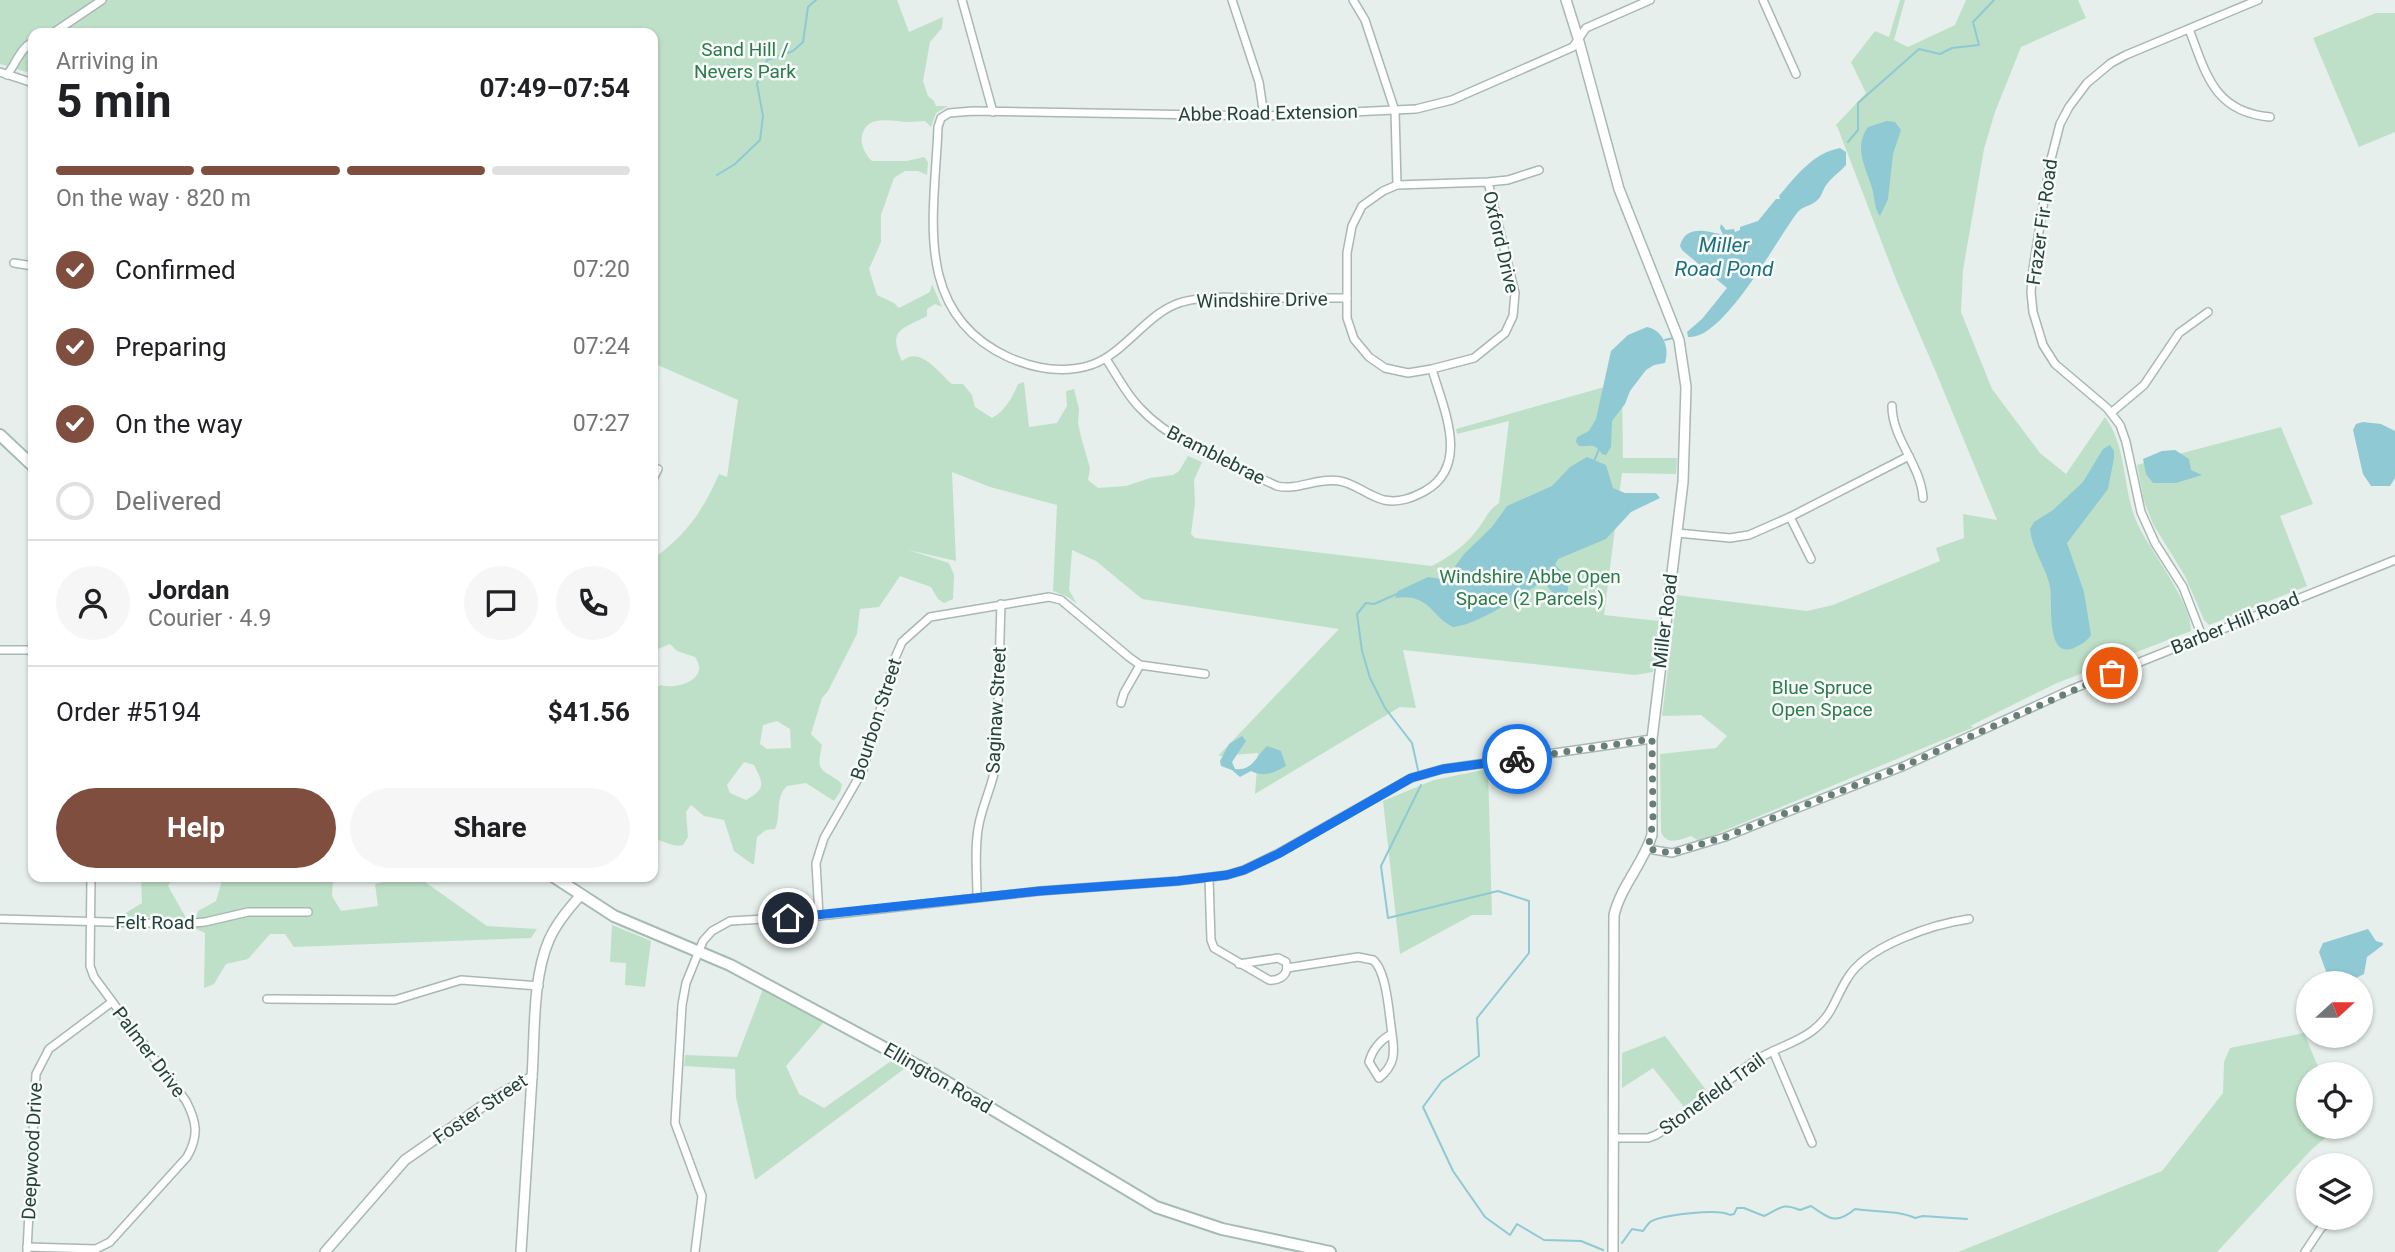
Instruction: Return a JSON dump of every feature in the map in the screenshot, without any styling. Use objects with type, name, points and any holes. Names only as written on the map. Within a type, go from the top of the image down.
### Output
[{"type":"main road","points":[[0,435],[28,461]]},
{"type":"main road","name":"Ellington Road","points":[[562,882],[614,916],[741,971],[970,1094],[1156,1208],[1222,1229],[1330,1252]]},
{"type":"street","points":[[60,28],[102,0]]},
{"type":"street","points":[[962,0],[993,111]]},
{"type":"street","points":[[1231,0],[1259,82],[1264,116]]},
{"type":"street","points":[[1353,0],[1365,20],[1395,111],[1397,185]]},
{"type":"street","name":"Miller Road","points":[[1566,0],[1619,189],[1679,340],[1686,387],[1683,482],[1652,739],[1653,822],[1648,849],[1624,888],[1615,915],[1612,1252]]},
{"type":"street","name":"Abbe Road Extension","points":[[941,118],[949,113],[993,111],[1264,116],[1395,111],[1434,106],[1573,47],[1586,28],[1650,0]]},
{"type":"street","points":[[1763,0],[1796,74]]},
{"type":"street","name":"Frazer Fir Road","points":[[2202,636],[2183,587],[2155,543],[2141,512],[2120,425],[2112,412],[2055,364],[2043,345],[2035,323],[2032,282],[2050,163],[2060,124],[2087,83],[2111,63],[2258,0]]},
{"type":"street","points":[[2189,29],[2209,81],[2219,95],[2238,110],[2255,116],[2270,117]]},
{"type":"street","points":[[28,44],[4,74],[28,81]]},
{"type":"street","name":"Windshire Drive","points":[[941,118],[938,127],[933,218],[934,257],[938,278],[954,312],[981,341],[995,351],[1029,366],[1063,370],[1084,367],[1106,359],[1152,320],[1179,303],[1207,298],[1347,298]]},
{"type":"street","points":[[1488,182],[1508,180],[1539,170]]},
{"type":"street","name":"Oxford Drive","points":[[1488,182],[1515,293],[1513,316],[1505,333],[1474,358],[1408,373],[1385,368],[1368,357],[1354,339],[1347,318],[1348,253],[1352,226],[1362,206],[1397,185],[1488,182]]},
{"type":"street","points":[[14,262],[28,265]]},
{"type":"street","points":[[2112,412],[2144,385],[2179,333],[2208,312]]},
{"type":"street","name":"Bramblebrae","points":[[1106,359],[1138,407],[1156,424],[1277,486],[1288,489],[1323,480],[1339,480],[1383,499],[1401,501],[1434,486],[1445,474],[1450,460],[1451,435],[1432,369]]},
{"type":"street","points":[[1892,406],[1892,421],[1922,485],[1923,498]]},
{"type":"street","points":[[1677,533],[1730,538],[1744,536],[1790,517],[1909,456]]},
{"type":"street","points":[[1790,517],[1811,559]]},
{"type":"street","name":"Barber Hill Road","points":[[1648,849],[1671,853],[1725,837],[1904,766],[2070,690],[2395,559]]},
{"type":"street","name":"Bourbon Street","points":[[819,916],[816,863],[824,838],[863,770],[902,642],[930,617],[1049,597],[1061,600],[1140,664]]},
{"type":"street","name":"Saginaw Street","points":[[977,897],[979,821],[992,788],[996,765],[1001,604]]},
{"type":"street","points":[[0,650],[28,649]]},
{"type":"street","points":[[1121,703],[1140,664],[1205,674]]},
{"type":"street","points":[[695,1252],[702,1196],[675,1124],[682,1005],[686,983],[703,941],[712,931],[730,921],[819,916],[977,897],[1209,878],[1244,870],[1278,854],[1411,778],[1443,769],[1652,739]]},
{"type":"street","points":[[1209,878],[1212,945],[1219,952],[1239,964],[1272,981],[1284,975],[1287,968],[1286,962],[1278,958],[1239,964]]},
{"type":"street","name":"Palmer Drive","points":[[27,1250],[96,1249],[110,1242],[187,1157],[193,1146],[194,1118],[186,1101],[94,977],[90,966],[91,882]]},
{"type":"street","name":"Foster Street","points":[[325,1252],[405,1160],[497,1096],[532,1077],[538,986],[549,939],[581,895]]},
{"type":"street","name":"Felt Road","points":[[0,919],[180,924],[205,922],[248,912],[308,912]]},
{"type":"street","name":"Stonefield Trail","points":[[1615,1138],[1648,1138],[1656,1135],[1756,1060],[1810,1033],[1828,1017],[1847,978],[1861,962],[1877,951],[1947,922],[1969,919]]},
{"type":"street","points":[[1287,968],[1358,957],[1373,960],[1381,970],[1395,1051],[1393,1062],[1379,1078],[1369,1062],[1386,1037],[1392,1034]]},
{"type":"street","points":[[267,999],[395,1000],[461,980],[538,986]]},
{"type":"street","name":"Deepwood Drive","points":[[27,1250],[36,1074],[48,1049],[112,1002]]},
{"type":"street","points":[[1773,1051],[1812,1143]]},
{"type":"street","points":[[521,1252],[532,1077]]},
{"type":"street","points":[[2305,1252],[2309,1243],[2321,1230]]},
{"type":"green space","points":[[0,0],[897,0],[909,32],[943,17],[942,28],[930,42],[923,81],[928,96],[936,106],[948,106],[936,113],[931,127],[925,121],[881,120],[869,124],[862,136],[864,150],[872,161],[907,161],[924,157],[928,162],[927,175],[918,171],[905,171],[894,178],[881,215],[881,242],[869,269],[877,295],[899,308],[930,292],[932,284],[942,307],[935,304],[927,309],[927,316],[900,331],[896,342],[902,361],[916,356],[929,362],[952,384],[963,384],[972,395],[975,407],[992,418],[1008,404],[1018,384],[1024,382],[1029,427],[1057,423],[1067,406],[1066,391],[1074,389],[1079,409],[1078,423],[1090,468],[1088,480],[1098,488],[1126,486],[1150,478],[1173,475],[1179,471],[1188,456],[1202,462],[1194,480],[1195,503],[1191,534],[1195,538],[1432,566],[1467,541],[1499,503],[1509,421],[1457,434],[1456,429],[1622,382],[1623,458],[1677,458],[1676,474],[1622,473],[1604,615],[1659,621],[1653,672],[1635,675],[1403,650],[1416,708],[1400,707],[1255,794],[1258,753],[1218,756],[1339,629],[1142,599],[1096,561],[1072,550],[1069,590],[1077,604],[1053,591],[1057,505],[990,487],[952,472],[956,561],[908,550],[949,563],[954,575],[953,599],[944,603],[938,599],[931,587],[900,576],[879,607],[860,609],[857,634],[822,698],[811,734],[822,745],[822,770],[842,784],[834,801],[806,783],[787,786],[779,801],[775,829],[766,830],[757,837],[754,864],[734,851],[724,820],[704,816],[691,805],[686,812],[688,837],[683,845],[658,840],[658,687],[675,686],[690,681],[699,671],[699,665],[695,657],[677,651],[670,644],[658,649],[658,555],[675,541],[692,521],[707,500],[719,474],[727,477],[738,400],[658,365],[658,28],[28,28],[28,72],[0,64]],"holes":[[[777,721],[790,729],[791,748],[767,749],[760,744],[763,725]],[[744,762],[754,765],[761,785],[757,792],[746,800],[730,793],[727,785]]]},
{"type":"green space","name":"Blue Spruce Open Space","points":[[1900,0],[1905,0],[1894,40],[1908,47],[1955,25],[1966,0],[2078,0],[2086,18],[2021,47],[1995,112],[1984,149],[1963,270],[1961,312],[1992,389],[2040,453],[2066,474],[2105,417],[2118,442],[2129,498],[2138,525],[2185,606],[2191,631],[2057,683],[1970,726],[1974,727],[1699,841],[1691,836],[1670,840],[1661,832],[1660,754],[1716,748],[1727,736],[1701,715],[1662,716],[1677,595],[1807,611],[1833,605],[1940,561],[1936,548],[1964,538],[1963,514],[1997,520],[1835,126],[1866,93],[1851,62],[1875,31],[1889,37]]},
{"type":"green space","points":[[2376,13],[2395,13],[2395,132],[2359,147],[2313,38]]},
{"type":"green space","points":[[2281,427],[2313,504],[2280,516],[2307,586],[2209,625],[2204,620],[2185,576],[2153,524],[2144,501],[2137,465]]},
{"type":"green space","points":[[1488,769],[1492,915],[1472,915],[1400,954],[1383,801],[1434,780]]},
{"type":"green space","points":[[141,882],[170,882],[168,886],[186,918],[119,917],[142,903]]},
{"type":"green space","points":[[222,882],[333,882],[332,896],[341,911],[378,906],[375,884],[425,882],[487,926],[537,929],[531,938],[294,947],[285,934],[270,934],[248,959],[226,964],[214,984],[204,988],[205,933],[194,928],[198,911],[216,901]]},
{"type":"green space","points":[[612,925],[651,941],[645,987],[625,985],[626,963],[610,962]]},
{"type":"green space","points":[[763,989],[824,1022],[786,1066],[799,1094],[824,1108],[894,1059],[908,1066],[755,1180],[736,1097],[735,1069],[684,1066],[685,1055],[737,1057]]},
{"type":"green space","points":[[2296,1035],[2296,1048],[2310,1048],[2316,1062],[2296,1062],[2296,1139],[2324,1139],[2308,1153],[2296,1153],[2296,1166],[2217,1252],[1958,1252],[2162,1171],[2223,1093],[2224,1062],[2230,1048]]},
{"type":"green space","points":[[1665,1036],[1706,1090],[1684,1107],[1653,1068],[1622,1088],[1622,1053]]},
{"type":"water","points":[[1887,121],[1895,122],[1901,130],[1893,154],[1888,199],[1880,216],[1862,158],[1861,142],[1868,127]]},
{"type":"water","name":"Miller Road Pond","points":[[1840,148],[1846,152],[1846,165],[1829,181],[1813,204],[1797,213],[1733,306],[1702,334],[1688,337],[1687,332],[1702,319],[1727,288],[1682,250],[1680,246],[1687,234],[1698,231],[1723,235],[1721,224],[1726,230],[1734,229],[1735,232],[1740,230],[1740,227],[1758,221],[1776,199],[1780,199],[1779,196],[1806,166],[1821,155]]},
{"type":"water","points":[[1647,327],[1657,332],[1664,340],[1667,351],[1665,363],[1646,370],[1630,391],[1625,404],[1612,421],[1611,447],[1606,455],[1594,446],[1579,446],[1577,437],[1589,431],[1596,419],[1611,351],[1628,335]]},
{"type":"water","points":[[2356,424],[2381,424],[2395,431],[2395,478],[2390,486],[2371,486],[2363,474],[2353,430]]},
{"type":"water","points":[[2110,445],[2114,458],[2108,489],[2067,543],[2084,592],[2091,635],[2074,648],[2065,649],[2058,646],[2054,638],[2050,587],[2030,529],[2034,522],[2053,510],[2083,482],[2103,449]]},
{"type":"water","points":[[2175,450],[2189,459],[2191,470],[2202,475],[2176,483],[2153,483],[2146,474],[2143,459],[2162,451]]},
{"type":"water","points":[[1587,457],[1606,465],[1613,488],[1625,493],[1656,493],[1660,498],[1631,512],[1606,539],[1558,559],[1555,565],[1568,584],[1568,591],[1564,594],[1554,594],[1544,581],[1487,615],[1453,627],[1423,602],[1407,597],[1395,598],[1398,591],[1428,577],[1441,579],[1448,576],[1507,506],[1552,486],[1570,467]]},
{"type":"water","points":[[1242,736],[1246,741],[1232,762],[1235,769],[1246,768],[1267,746],[1281,751],[1286,766],[1270,773],[1251,771],[1240,777],[1221,766],[1220,761],[1229,744]]},
{"type":"water","points":[[2368,929],[2376,941],[2383,945],[2367,957],[2365,971],[2326,971],[2319,952],[2323,943]]},
{"type":"waterway","points":[[717,175],[735,164],[760,140],[763,116],[757,84],[767,60],[793,51],[803,42],[808,7],[816,0]]},
{"type":"waterway","points":[[1848,142],[1858,130],[1858,103],[1919,49],[1940,54],[1952,48],[1979,45],[1973,22],[1994,0]]},
{"type":"waterway","points":[[1665,340],[1673,338]]},
{"type":"waterway","points":[[1594,461],[1600,447]]},
{"type":"waterway","points":[[1399,593],[1374,604],[1366,603],[1357,614],[1362,651],[1370,678],[1385,708],[1412,743],[1418,770]]},
{"type":"waterway","points":[[1421,785],[1381,866],[1388,918],[1498,891],[1529,901],[1529,953],[1477,1018],[1479,1056],[1442,1081],[1423,1107],[1453,1171],[1485,1217],[1510,1235],[1517,1224],[1544,1240],[1581,1241],[1603,1250]]},
{"type":"waterway","points":[[1622,1243],[1632,1229],[1643,1231],[1656,1219],[1703,1212],[1730,1215],[1734,1214],[1737,1208],[1764,1216],[1781,1207],[1800,1210],[1811,1206],[1838,1219],[1855,1209],[1893,1212],[1915,1218],[1923,1216],[1967,1219]]},
{"type":"way so far","points":[[1517,759],[1652,739],[1653,822],[1648,849],[1671,853],[1725,837],[1904,766],[2112,673]]},
{"type":"route","points":[[788,918],[977,897],[1227,875],[1278,854],[1411,778],[1443,769],[1517,759]]},
{"type":"park label","name":"Sand Hill / Nevers Park","points":[[745,60]]},
{"type":"park label","name":"Windshire Abbe Open Space (2 Parcels)","points":[[1530,587]]}]
